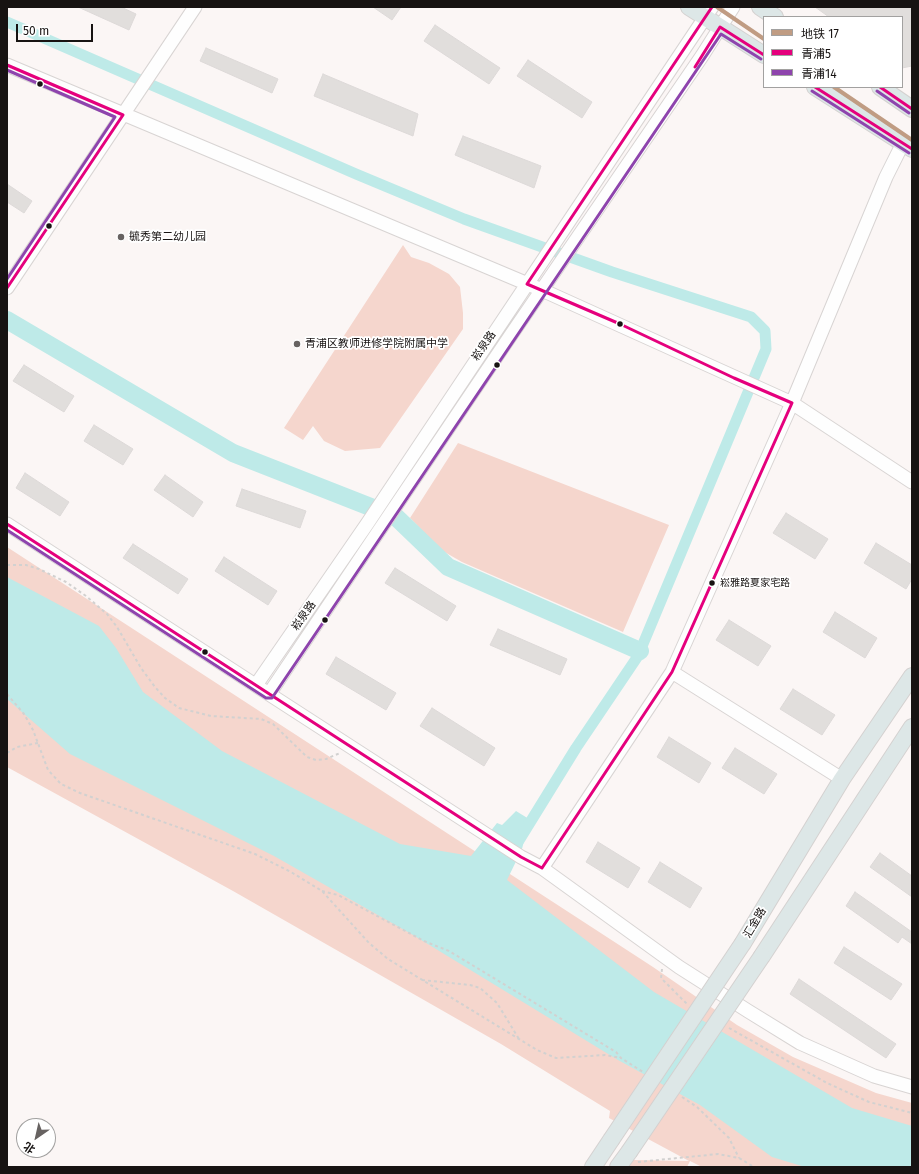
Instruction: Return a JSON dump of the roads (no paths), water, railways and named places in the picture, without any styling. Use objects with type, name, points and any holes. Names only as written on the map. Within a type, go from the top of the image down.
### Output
[{"type":"main road","points":[[689,7],[708,12],[720,27],[763,54]]},
{"type":"main road","points":[[760,7],[774,16]]},
{"type":"main road","points":[[816,88],[907,146]]},
{"type":"main road","points":[[882,88],[912,108]]},
{"type":"main road","name":"汇金路","points":[[593,1167],[743,943],[842,779],[912,676]]},
{"type":"main road","points":[[623,1161],[762,956],[912,727]]},
{"type":"street","points":[[7,288],[195,7]]},
{"type":"street","name":"崧泉路","points":[[269,694],[733,7]]},
{"type":"street","name":"崧泉路","points":[[256,685],[385,498],[708,12]]},
{"type":"street","points":[[7,65],[542,290],[792,403],[912,482]]},
{"type":"street","points":[[542,868],[672,672],[792,403],[886,177],[907,146]]},
{"type":"street","points":[[7,524],[269,694],[542,868],[663,955],[748,1011],[800,1043],[874,1076],[912,1087]]},
{"type":"street","points":[[672,672],[842,779]]},
{"type":"water","points":[[7,577],[99,626],[116,648],[143,692],[222,751],[400,844],[471,856],[497,823],[502,825],[516,811],[529,819],[522,849],[507,880],[654,992],[852,1108],[912,1126],[912,1167],[805,1167],[772,1157],[700,1105],[618,1060],[413,935],[274,856],[70,754],[7,699]]},
{"type":"waterway","points":[[7,22],[356,174],[464,219],[612,272],[751,317],[765,331],[766,349],[638,656],[576,748],[518,842]]},
{"type":"waterway","points":[[7,320],[233,453],[396,517],[448,567],[640,651]]},
{"type":"metro line","name":"17","points":[[717,7],[763,38]]},
{"type":"metro line","name":"17","points":[[835,88],[912,140]]},
{"type":"place","name":"毓秀第二幼儿园","points":[[121,237]]},
{"type":"place","name":"青浦区教师进修学院附属中学","points":[[297,344]]},
{"type":"place","name":"崧雅路夏家宅路","points":[[712,583]]}]
